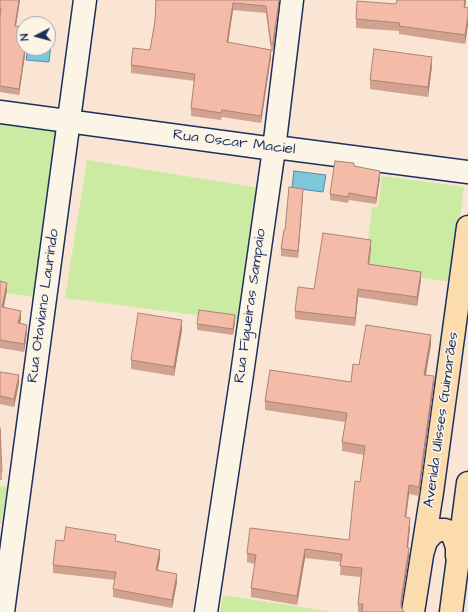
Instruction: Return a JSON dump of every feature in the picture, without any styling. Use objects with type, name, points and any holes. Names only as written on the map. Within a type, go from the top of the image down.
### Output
[{"type":"main road","name":"Avenida Ulisses Guimarães","points":[[413,612],[432,492],[468,227]]},
{"type":"main road","points":[[432,492],[433,504],[436,511],[440,516],[448,519],[453,517],[458,512],[467,499]]},
{"type":"main road","points":[[451,612],[467,499]]},
{"type":"main road","points":[[422,554],[426,541],[432,534],[438,530],[445,530],[450,532],[454,538],[457,547],[457,565]]},
{"type":"street","name":"Rua Otaviano Laurindo","points":[[3,612],[85,0]]},
{"type":"street","name":"Rua Figueiras Sampaio","points":[[206,612],[274,149],[292,0]]},
{"type":"street","name":"Rua Oscar Maciel","points":[[0,112],[274,149],[283,148],[468,172]]},
{"type":"green space","points":[[0,118],[57,129],[35,297],[0,292]]},
{"type":"green space","points":[[87,160],[265,189],[243,326],[235,320],[65,298]]},
{"type":"green space","points":[[382,176],[464,187],[451,282],[368,270],[367,248],[372,207],[378,207]]},
{"type":"green space","points":[[0,486],[8,487],[1,524],[0,524]]},
{"type":"green space","points":[[223,595],[334,612],[220,612]]},
{"type":"water","points":[[27,56],[50,56],[49,62],[26,60]]},
{"type":"water","points":[[294,171],[326,175],[323,192],[292,188]]},
{"type":"building","points":[[0,0],[19,0],[15,26],[16,56],[24,56],[19,89],[0,86]]},
{"type":"building","points":[[156,0],[279,0],[273,43],[271,44],[266,6],[233,3],[227,42],[271,50],[261,116],[222,110],[221,113],[191,108],[195,74],[131,65],[133,48],[150,50],[155,21]]},
{"type":"building","points":[[397,0],[465,0],[464,7],[468,8],[468,16],[465,35],[399,26],[400,23],[356,19],[357,1],[396,4]]},
{"type":"building","points":[[374,49],[432,57],[428,87],[370,80]]},
{"type":"building","points":[[335,161],[354,163],[354,166],[380,171],[376,198],[349,193],[348,197],[330,194]]},
{"type":"building","points":[[289,187],[303,189],[298,251],[281,249],[285,230]]},
{"type":"building","points":[[323,233],[371,240],[368,264],[421,272],[417,297],[358,289],[355,318],[295,311],[298,287],[314,289]]},
{"type":"building","points":[[0,281],[7,283],[2,307],[21,311],[18,323],[27,325],[24,344],[0,340]]},
{"type":"building","points":[[199,310],[235,315],[233,329],[197,324]]},
{"type":"building","points":[[138,313],[182,320],[174,367],[131,360]]},
{"type":"building","points":[[366,325],[431,335],[424,375],[434,376],[419,487],[409,485],[405,517],[410,518],[407,547],[409,548],[401,601],[401,607],[404,612],[362,612],[363,604],[358,604],[362,568],[340,566],[342,554],[305,549],[297,596],[251,588],[256,555],[247,553],[250,528],[349,540],[355,481],[360,482],[365,446],[342,442],[347,413],[265,401],[270,370],[351,382],[353,364],[359,365]]},
{"type":"building","points":[[0,372],[19,375],[14,399],[0,396]]},
{"type":"building","points":[[0,428],[2,472],[0,472]]},
{"type":"building","points":[[66,527],[116,535],[115,541],[160,550],[156,570],[177,574],[172,600],[113,589],[116,572],[53,565],[56,540],[64,541]]}]
